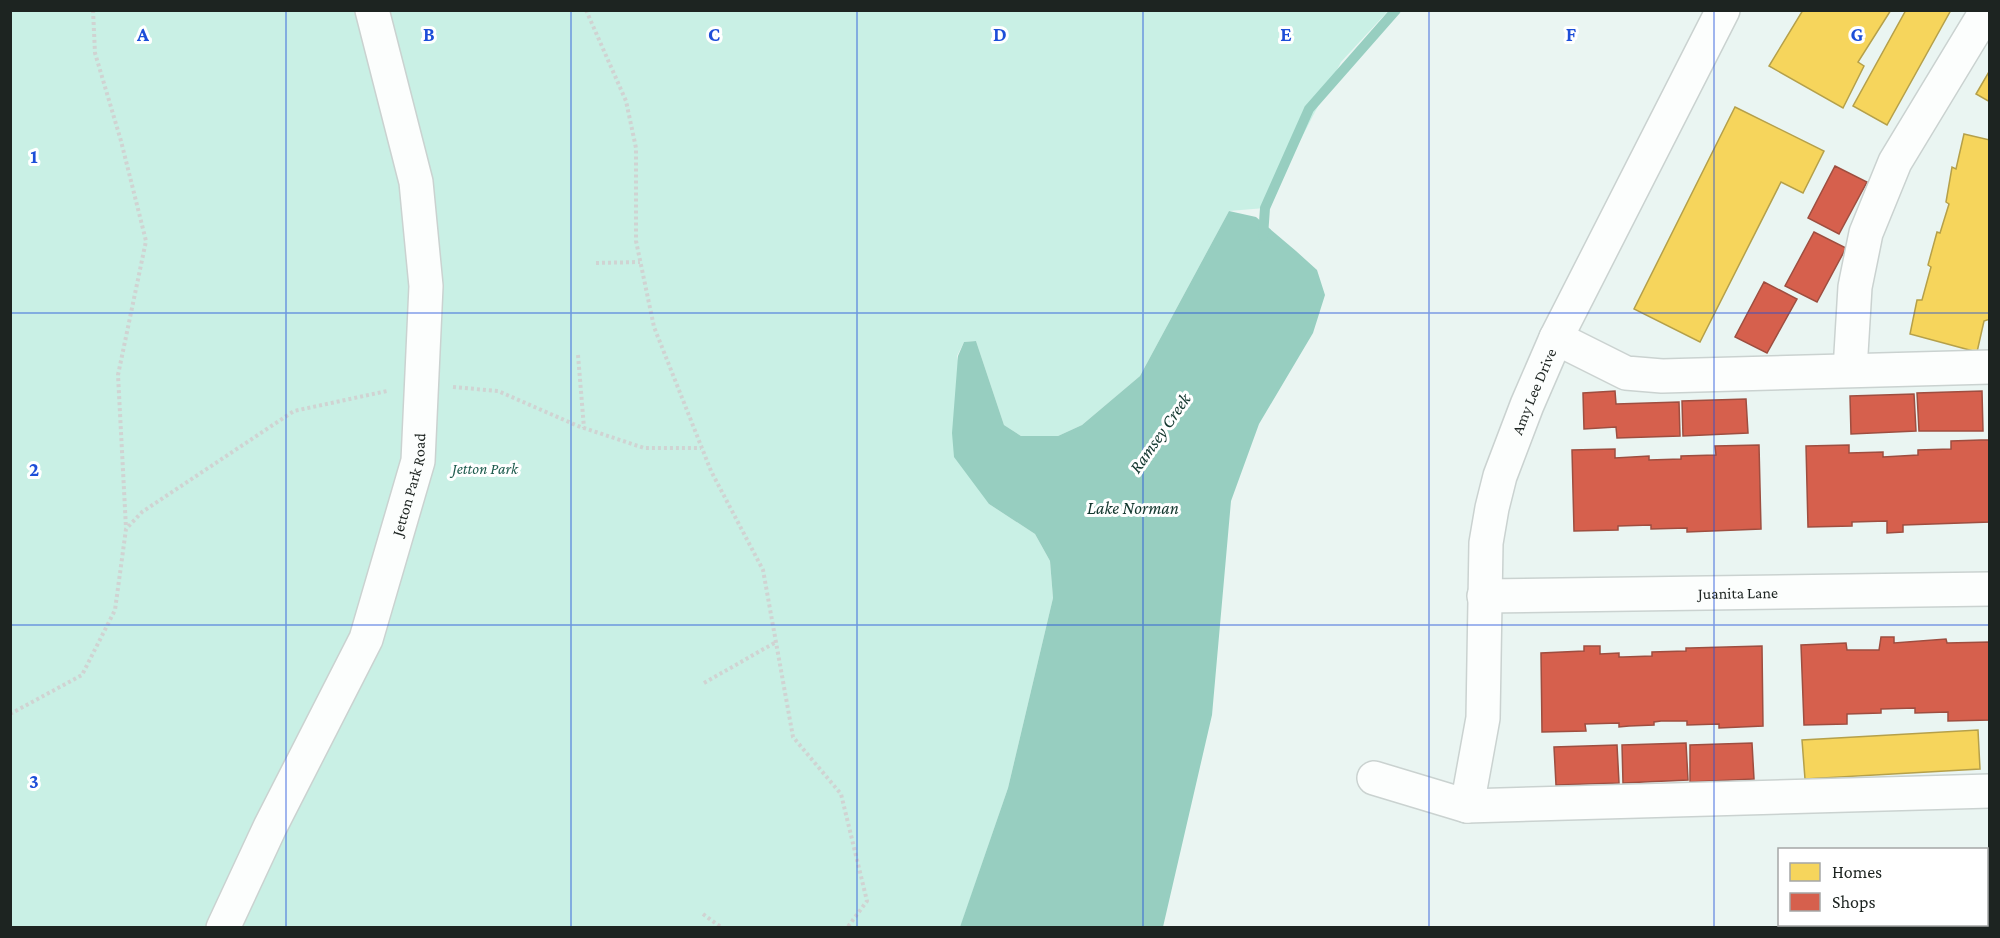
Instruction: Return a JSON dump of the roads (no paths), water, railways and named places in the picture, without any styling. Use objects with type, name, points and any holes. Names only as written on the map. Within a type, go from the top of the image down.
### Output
[{"type":"street","name":"Jetton Park Road","points":[[223,927],[270,827],[366,639],[418,461],[426,286],[416,182],[372,10]]},
{"type":"street","name":"Amy Lee Drive","points":[[1467,806],[1483,718],[1486,543],[1500,476],[1556,338],[1723,10]]},
{"type":"street","points":[[1850,370],[1855,287],[1866,233],[1895,162],[1987,10]]},
{"type":"street","points":[[1556,338],[1626,373],[1662,375],[1989,367]]},
{"type":"street","name":"Juanita Lane","points":[[1484,596],[1989,589]]},
{"type":"street","points":[[1374,778],[1467,806],[1989,791]]},
{"type":"water","name":"Lake Norman","points":[[1229,211],[1256,217],[1296,251],[1317,270],[1325,295],[1313,333],[1259,424],[1231,501],[1212,715],[1163,927],[960,927],[1008,788],[1053,598],[1050,561],[1035,534],[989,504],[954,457],[952,433],[958,356],[964,342],[976,341],[1004,425],[1021,436],[1058,436],[1082,425],[1140,376]]},
{"type":"waterway","name":"Ramsey Creek","points":[[1263,236],[1265,208],[1309,109],[1396,10]]},
{"type":"park label","name":"Jetton Park","points":[[485,468]]}]
